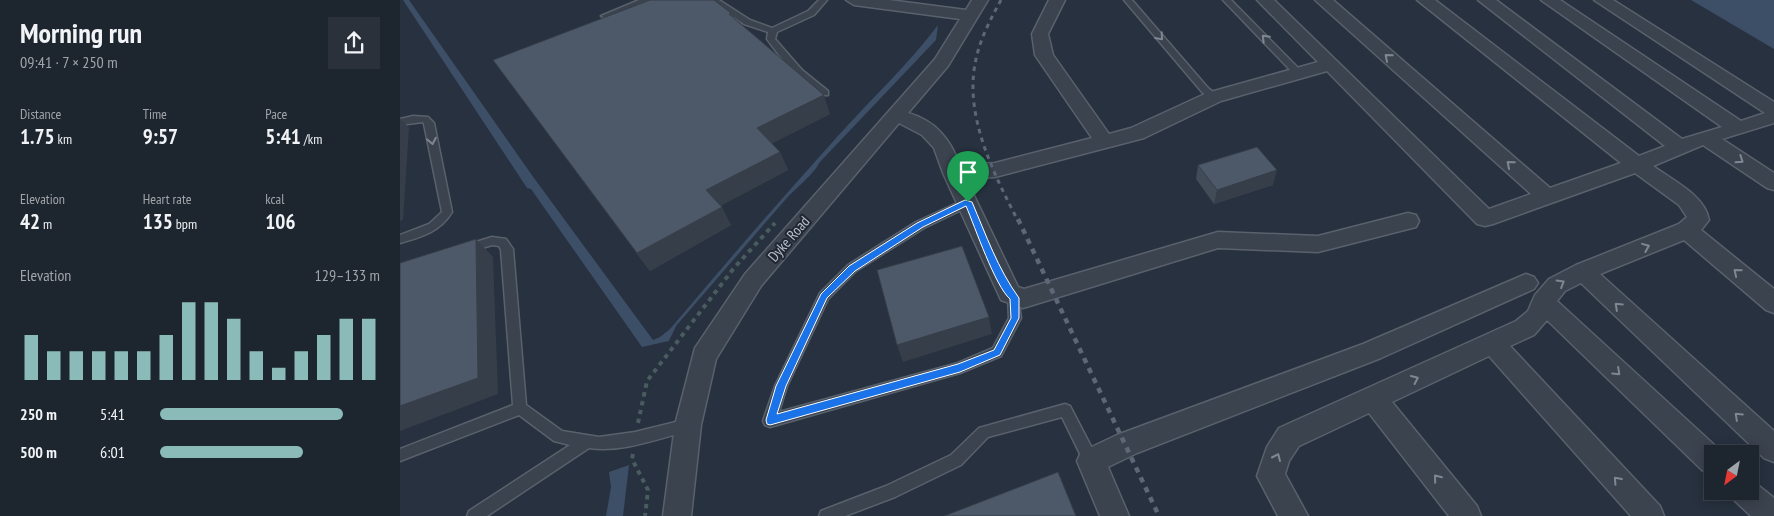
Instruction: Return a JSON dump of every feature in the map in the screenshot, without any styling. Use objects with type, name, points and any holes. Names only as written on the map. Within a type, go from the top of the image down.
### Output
[{"type":"street","points":[[854,0],[976,8]]},
{"type":"street","points":[[1057,0],[1040,34],[1044,55],[1104,141]]},
{"type":"street","points":[[1265,0],[1332,64],[1485,218],[1637,165],[1705,136],[1739,129],[1774,116]]},
{"type":"street","points":[[1324,0],[1546,197]]},
{"type":"street","points":[[1294,516],[1271,476],[1277,456],[1289,437],[1525,328],[1536,318],[1544,302],[1557,285],[1584,271],[1687,230],[1698,220],[1698,212],[1686,200],[1637,165],[1425,0]]},
{"type":"street","points":[[1486,0],[1678,146]]},
{"type":"street","points":[[1549,0],[1739,129]]},
{"type":"street","points":[[1602,0],[1774,110]]},
{"type":"street","name":"Dyke Road","points":[[677,516],[688,425],[704,356],[753,280],[942,62],[976,8]]},
{"type":"street","points":[[953,173],[995,170],[1137,133],[1214,97],[1332,64]]},
{"type":"street","points":[[894,116],[913,121],[929,131],[943,146],[953,173],[968,202],[999,275],[1009,293],[1014,298],[1023,300],[1201,243],[1218,240],[1318,244],[1408,221]]},
{"type":"street","points":[[1705,136],[1774,183]]},
{"type":"street","points":[[1687,230],[1774,303]]},
{"type":"street","points":[[1584,271],[1601,290],[1774,449]]},
{"type":"street","points":[[1115,516],[1091,462],[1127,444],[1372,351],[1526,283]]},
{"type":"street","points":[[1544,302],[1704,453]]},
{"type":"street","points":[[1492,344],[1650,516]]},
{"type":"street","points":[[1373,398],[1467,516]]},
{"type":"street","points":[[1755,500],[1772,516]]},
{"type":"lane","points":[[605,16],[646,0]]},
{"type":"lane","points":[[713,0],[740,20],[755,27],[774,31],[811,13],[823,0]]},
{"type":"lane","points":[[1128,0],[1205,90],[1214,97]]},
{"type":"lane","points":[[1228,0],[1298,73]]},
{"type":"lane","points":[[774,31],[771,39],[783,55],[799,72],[825,93]]},
{"type":"lane","points":[[400,122],[425,119],[429,123],[447,212],[442,222],[426,231],[400,239]]},
{"type":"lane","points":[[968,202],[920,225],[852,268],[824,296],[781,386],[770,420],[960,368],[997,352],[1015,318],[1014,298]]},
{"type":"lane","points":[[455,253],[492,241],[502,242],[507,249],[520,408],[559,437],[599,443],[636,438],[688,425]]},
{"type":"lane","points":[[400,455],[520,408]]},
{"type":"lane","points":[[826,516],[890,492],[956,460],[984,432],[1065,410],[1091,462]]},
{"type":"lane","points":[[474,516],[588,441]]},
{"type":"water","points":[[403,0],[409,0],[534,178],[653,340],[670,329],[795,184],[902,68],[938,25],[936,40],[786,199],[676,326],[669,341],[642,347],[531,189],[527,188]]},
{"type":"water","points":[[1691,0],[1774,0],[1774,49]]},
{"type":"water","points":[[629,465],[623,516],[606,516],[611,487],[609,472]]},
{"type":"building","points":[[650,0],[714,0],[824,95],[757,128],[780,152],[706,190],[722,207],[637,253],[493,60]]},
{"type":"building","points":[[1257,147],[1277,170],[1217,190],[1198,165]]},
{"type":"building","points":[[476,239],[478,378],[400,406],[400,263]]},
{"type":"building","points":[[962,246],[989,317],[897,345],[877,270]]},
{"type":"building","points":[[1058,472],[1076,516],[944,516]]},
{"type":"railway","points":[[1001,0],[979,47],[973,84],[974,105],[978,125],[991,165],[1018,221]]},
{"type":"railway","points":[[1018,219],[1159,516]]},
{"type":"route","points":[[968,202],[999,275],[1014,298],[1015,318],[997,352],[960,368],[770,420],[781,386],[824,296],[852,268],[920,225],[968,202]]}]
